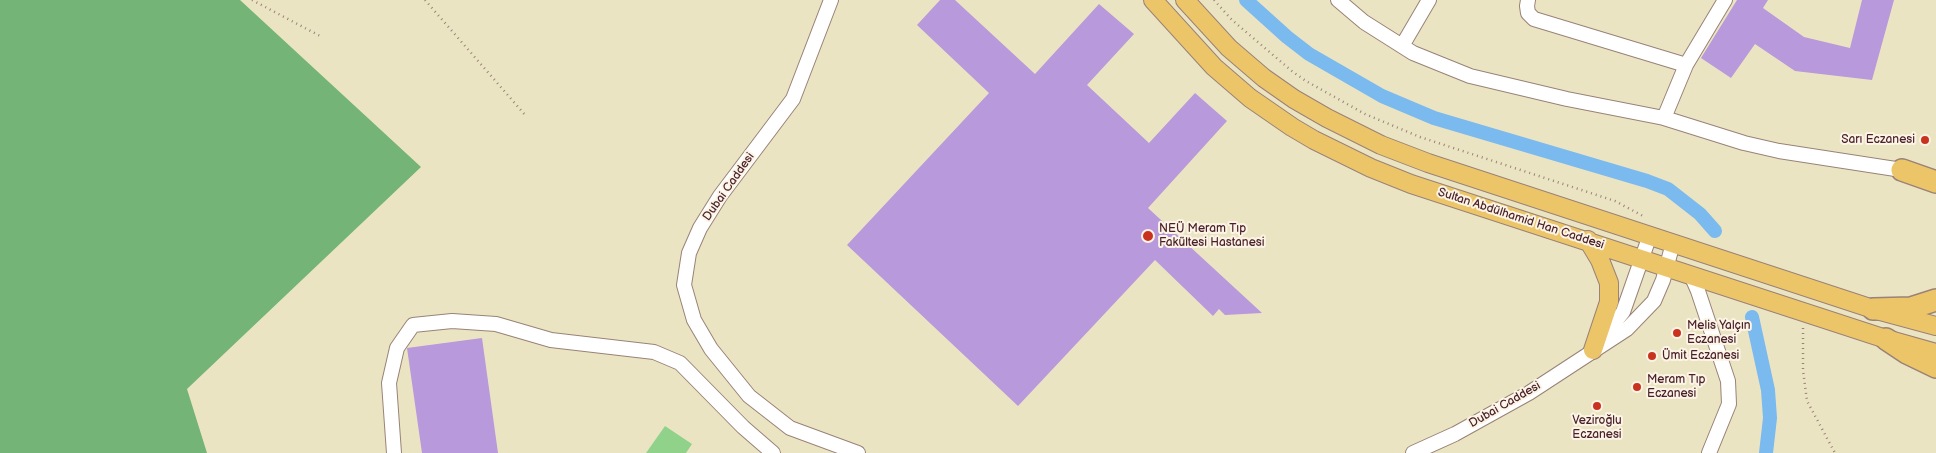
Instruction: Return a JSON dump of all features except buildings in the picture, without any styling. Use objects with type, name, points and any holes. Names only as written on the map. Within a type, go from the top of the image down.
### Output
[{"type":"highway","points":[[1902,170],[1936,167]]},
{"type":"highway","points":[[1902,170],[1936,182]]},
{"type":"highway","points":[[1873,309],[1911,308],[1936,300]]},
{"type":"highway","points":[[1886,339],[1907,353],[1936,367]]},
{"type":"main road","name":"Sultan Abdülhamid Han Caddesi","points":[[1153,0],[1214,67],[1250,98],[1314,140],[1390,176],[1936,354]]},
{"type":"main road","name":"Sultan Abdülhamid Han Caddesi","points":[[1185,0],[1229,48],[1264,78],[1294,99],[1352,133],[1428,163],[1873,309],[1936,326]]},
{"type":"main road","points":[[1588,240],[1600,260],[1609,283],[1609,302],[1592,350]]},
{"type":"street","name":"Dubai Caddesi","points":[[831,0],[793,99],[720,196],[700,228],[690,253],[684,286],[694,320],[711,349],[749,396],[790,428],[858,453]]},
{"type":"street","points":[[1338,0],[1364,22],[1413,53],[1470,76],[1567,99],[1664,118],[1744,143],[1807,156],[1902,170]]},
{"type":"street","points":[[1402,46],[1429,0]]},
{"type":"street","points":[[1528,0],[1528,13],[1534,19],[1686,65]]},
{"type":"street","points":[[1664,118],[1686,65],[1725,0]]},
{"type":"street","name":"Dubai Caddesi","points":[[1592,350],[1623,312],[1650,235]]},
{"type":"street","name":"Dubai Caddesi","points":[[1413,453],[1455,434],[1529,393],[1592,350],[1627,329],[1654,301],[1674,243]]},
{"type":"street","points":[[1691,275],[1698,290],[1728,381],[1729,404],[1709,453]]},
{"type":"street","points":[[394,453],[389,383],[397,348],[413,325],[452,321],[496,324],[551,340],[654,352],[680,362],[743,427],[773,453]]},
{"type":"path","points":[[252,0],[322,36]]},
{"type":"path","points":[[425,0],[526,116]]},
{"type":"path","points":[[1214,0],[1232,20],[1293,72],[1366,114],[1407,132],[1615,201],[1644,217]]},
{"type":"path","points":[[1804,324],[1803,370],[1808,400],[1835,453]]},
{"type":"green space","points":[[0,0],[240,0],[421,167],[187,389],[207,453],[0,453]]},
{"type":"green space","points":[[665,426],[692,444],[686,453],[646,453]]},
{"type":"waterway","points":[[1246,0],[1309,54],[1382,96],[1434,118],[1647,181],[1668,189],[1700,214],[1715,231]]},
{"type":"waterway","points":[[1752,317],[1768,390],[1770,418],[1766,453]]},
{"type":"place","name":"Sarı Eczanesi","points":[[1925,140]]},
{"type":"place","name":"NEÜ Meram Tıp Fakültesi Hastanesi","points":[[1148,236]]},
{"type":"place","name":"Melis Yalçın Eczanesi","points":[[1677,333]]},
{"type":"place","name":"Ümit Eczanesi","points":[[1652,356]]},
{"type":"place","name":"Meram Tıp Eczanesi","points":[[1637,387]]},
{"type":"place","name":"Veziroğlu Eczanesi","points":[[1597,406]]}]
